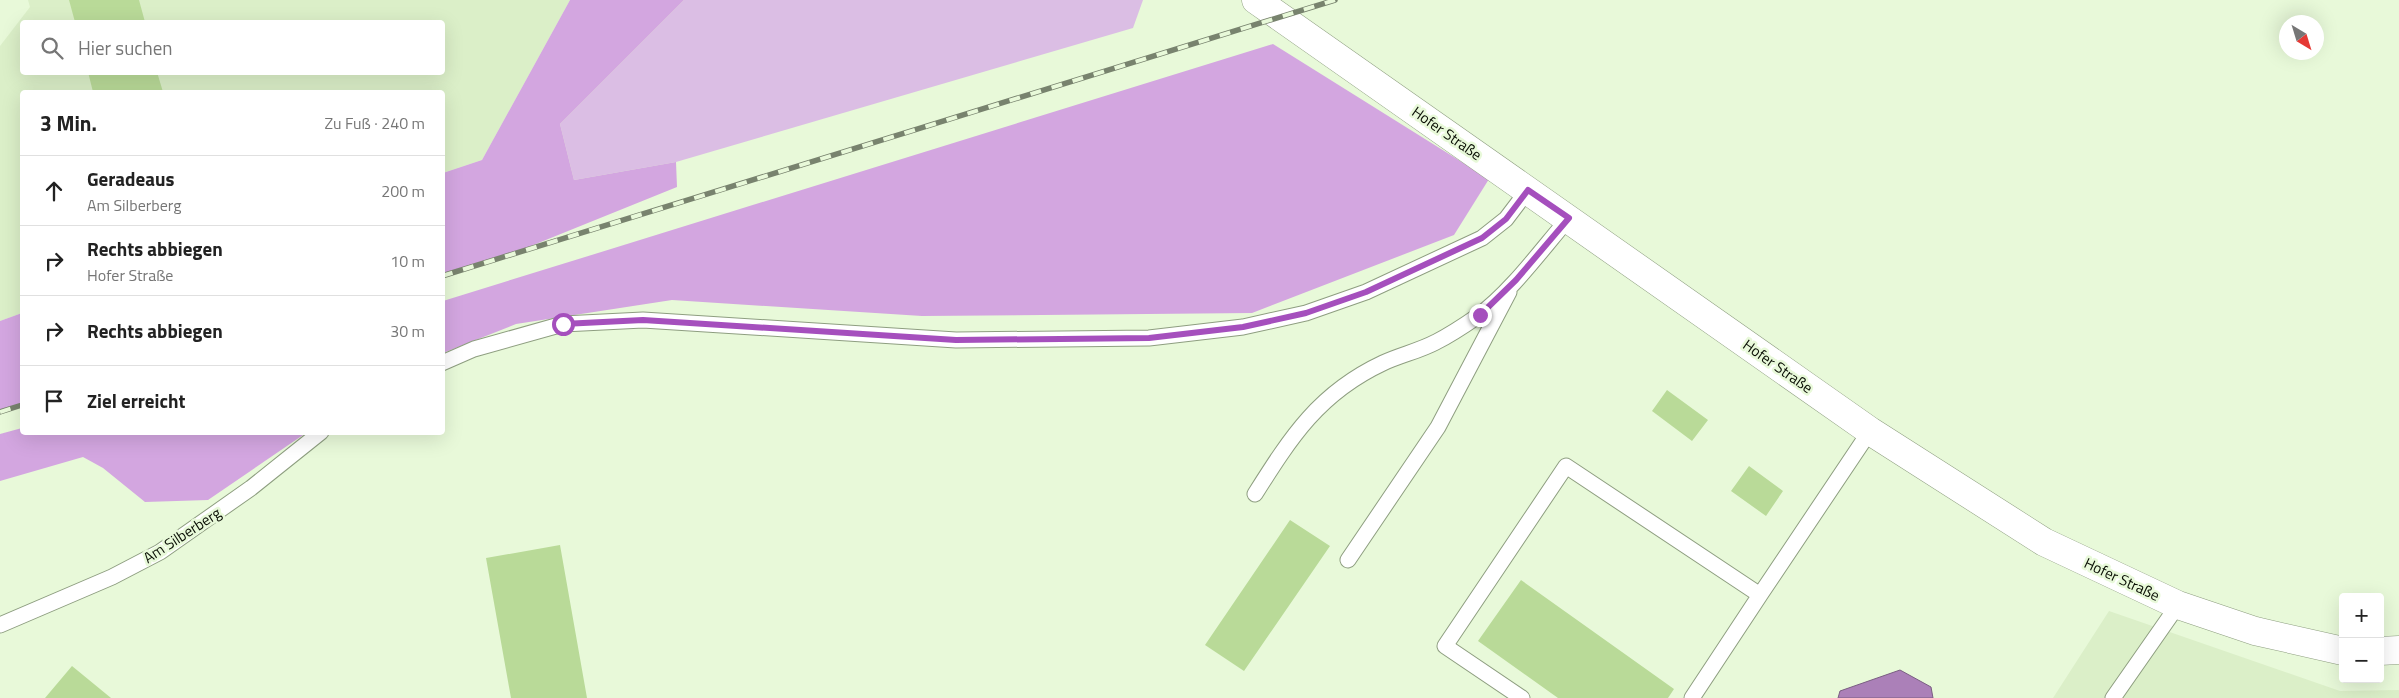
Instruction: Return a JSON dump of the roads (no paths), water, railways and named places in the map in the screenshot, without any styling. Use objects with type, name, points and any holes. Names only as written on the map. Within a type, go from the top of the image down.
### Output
[{"type":"street","name":"Hofer Straße","points":[[1256,0],[1870,431],[2044,542],[2178,604],[2255,631],[2339,650]]},
{"type":"street","points":[[2384,650],[2399,650]]},
{"type":"lane","points":[[445,362],[474,349],[563,324],[643,320],[956,340],[1149,338],[1243,327],[1306,313],[1366,292],[1482,238],[1506,219],[1528,190]]},
{"type":"lane","points":[[1255,494],[1286,444],[1313,411],[1344,385],[1383,363],[1437,342],[1480,315],[1516,280],[1569,218]]},
{"type":"lane","points":[[1348,560],[1438,427],[1516,280]]},
{"type":"lane","points":[[1692,698],[1870,431]]},
{"type":"lane","name":"Am Silberberg","points":[[0,625],[112,577],[160,552],[251,488],[317,435]]},
{"type":"lane","points":[[1522,698],[1445,646],[1566,466],[1760,595]]},
{"type":"lane","points":[[2113,698],[2178,604]]},
{"type":"railway","points":[[445,275],[1335,0]]},
{"type":"railway","points":[[0,412],[20,406]]}]
